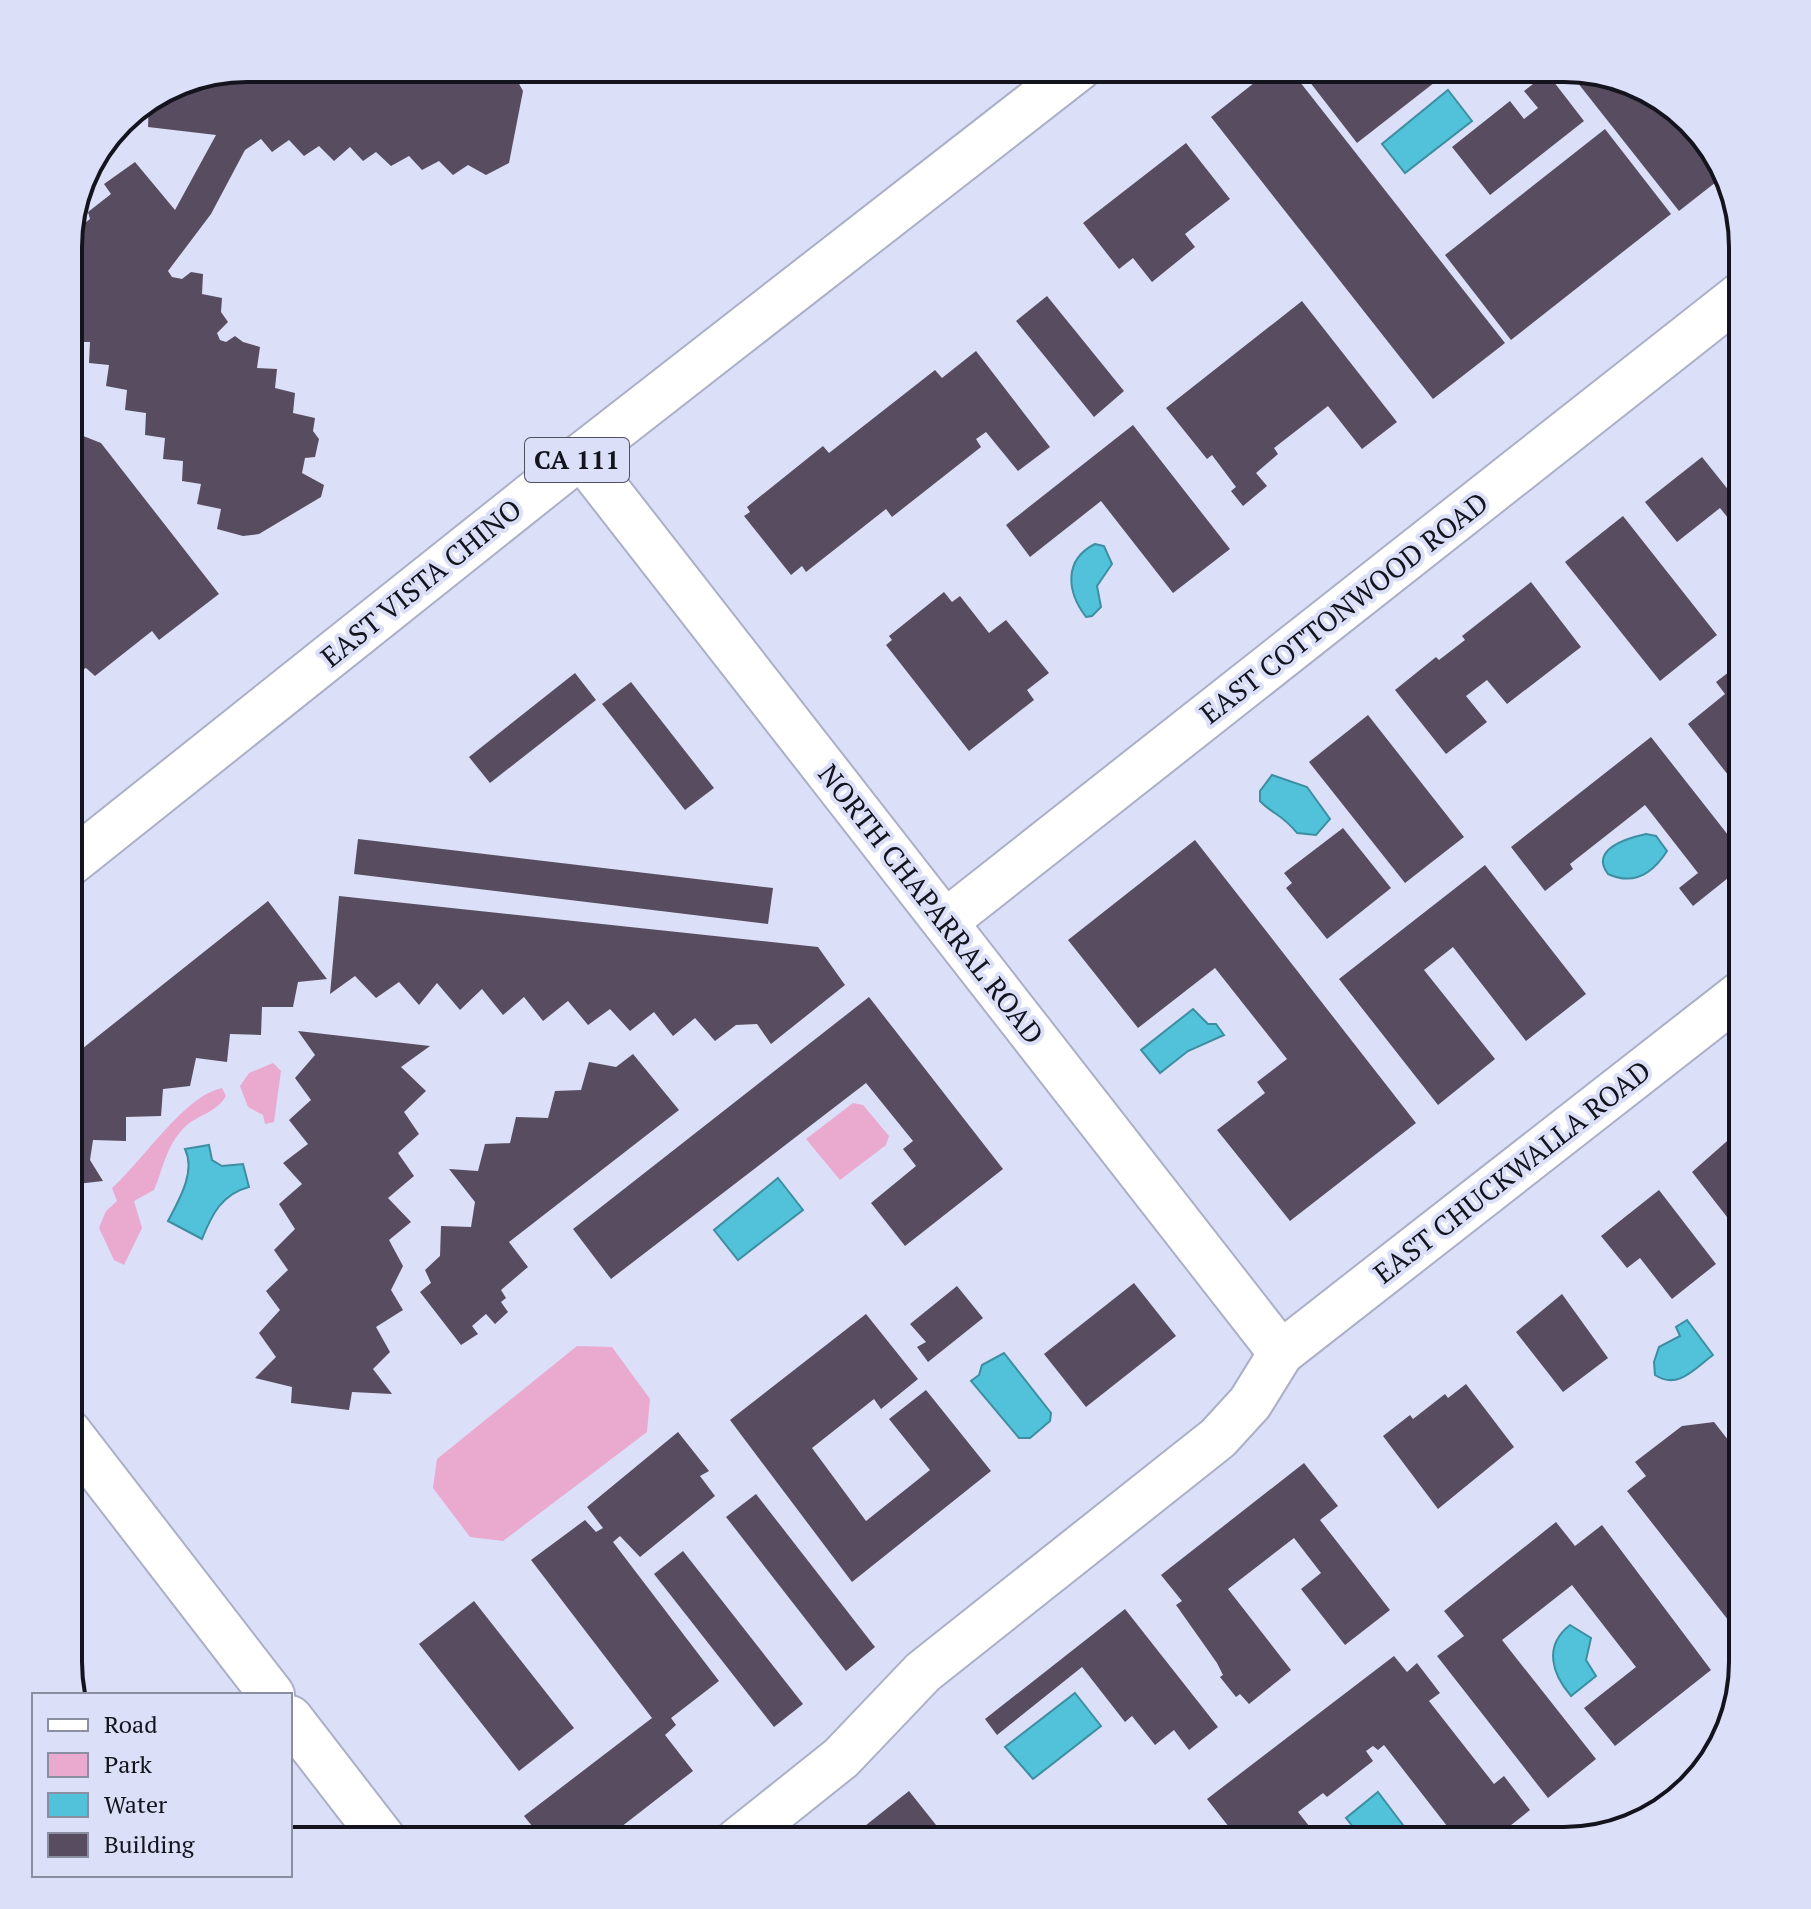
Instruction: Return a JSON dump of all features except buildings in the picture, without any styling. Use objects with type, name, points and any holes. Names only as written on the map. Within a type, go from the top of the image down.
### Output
[{"type":"street","name":"EAST VISTA CHINO","points":[[82,854],[581,456],[1061,82]]},
{"type":"street","name":"EAST COTTONWOOD ROAD","points":[[945,922],[1729,304]]},
{"type":"street","name":"NORTH CHAPARRAL ROAD","points":[[581,456],[1281,1353]]},
{"type":"street","name":"EAST CHUCKWALLA ROAD","points":[[1281,1353],[1729,1003]]},
{"type":"street","points":[[755,1827],[841,1758],[923,1672],[1218,1438],[1250,1403],[1281,1353]]},
{"type":"street","points":[[82,1449],[270,1693]]},
{"type":"street","points":[[292,1721],[374,1827]]},
{"type":"green space","points":[[273,1063],[281,1071],[274,1122],[265,1124],[263,1115],[248,1107],[240,1086],[249,1073]]},
{"type":"green space","points":[[222,1088],[226,1096],[221,1102],[187,1125],[176,1138],[154,1190],[134,1201],[142,1228],[124,1265],[114,1260],[99,1228],[106,1211],[117,1201],[112,1188],[178,1116],[193,1103]]},
{"type":"green space","points":[[853,1103],[863,1105],[889,1136],[886,1145],[840,1180],[806,1139]]},
{"type":"green space","points":[[577,1346],[612,1347],[650,1399],[647,1432],[503,1541],[470,1537],[433,1488],[437,1459]]},
{"type":"water","points":[[1448,90],[1472,121],[1405,173],[1382,144]]},
{"type":"water","points":[[1095,544],[1104,546],[1112,564],[1097,586],[1101,607],[1092,616],[1086,617],[1075,597],[1071,577],[1077,559]]},
{"type":"water","points":[[1272,775],[1307,787],[1330,819],[1316,835],[1297,833],[1260,801],[1260,791]]},
{"type":"water","points":[[1646,834],[1656,836],[1667,851],[1656,866],[1634,878],[1608,874],[1603,865],[1607,851],[1630,838]]},
{"type":"water","points":[[1193,1009],[1208,1024],[1216,1024],[1224,1035],[1188,1051],[1160,1073],[1141,1050]]},
{"type":"water","points":[[209,1145],[212,1160],[222,1166],[243,1164],[249,1187],[219,1206],[202,1239],[168,1221],[187,1176],[189,1167],[185,1149]]},
{"type":"water","points":[[778,1178],[803,1210],[738,1260],[714,1230]]},
{"type":"water","points":[[1687,1320],[1713,1355],[1686,1376],[1663,1379],[1655,1375],[1654,1362],[1659,1347],[1680,1336],[1676,1327]]},
{"type":"water","points":[[1004,1353],[1051,1413],[1050,1421],[1030,1438],[1019,1438],[971,1381],[979,1375],[982,1365]]},
{"type":"water","points":[[1570,1625],[1591,1638],[1586,1660],[1596,1676],[1571,1696],[1559,1679],[1553,1660],[1556,1642]]},
{"type":"water","points":[[1075,1693],[1101,1726],[1033,1779],[1005,1747]]},
{"type":"water","points":[[1378,1792],[1404,1827],[1353,1827],[1346,1818]]}]
